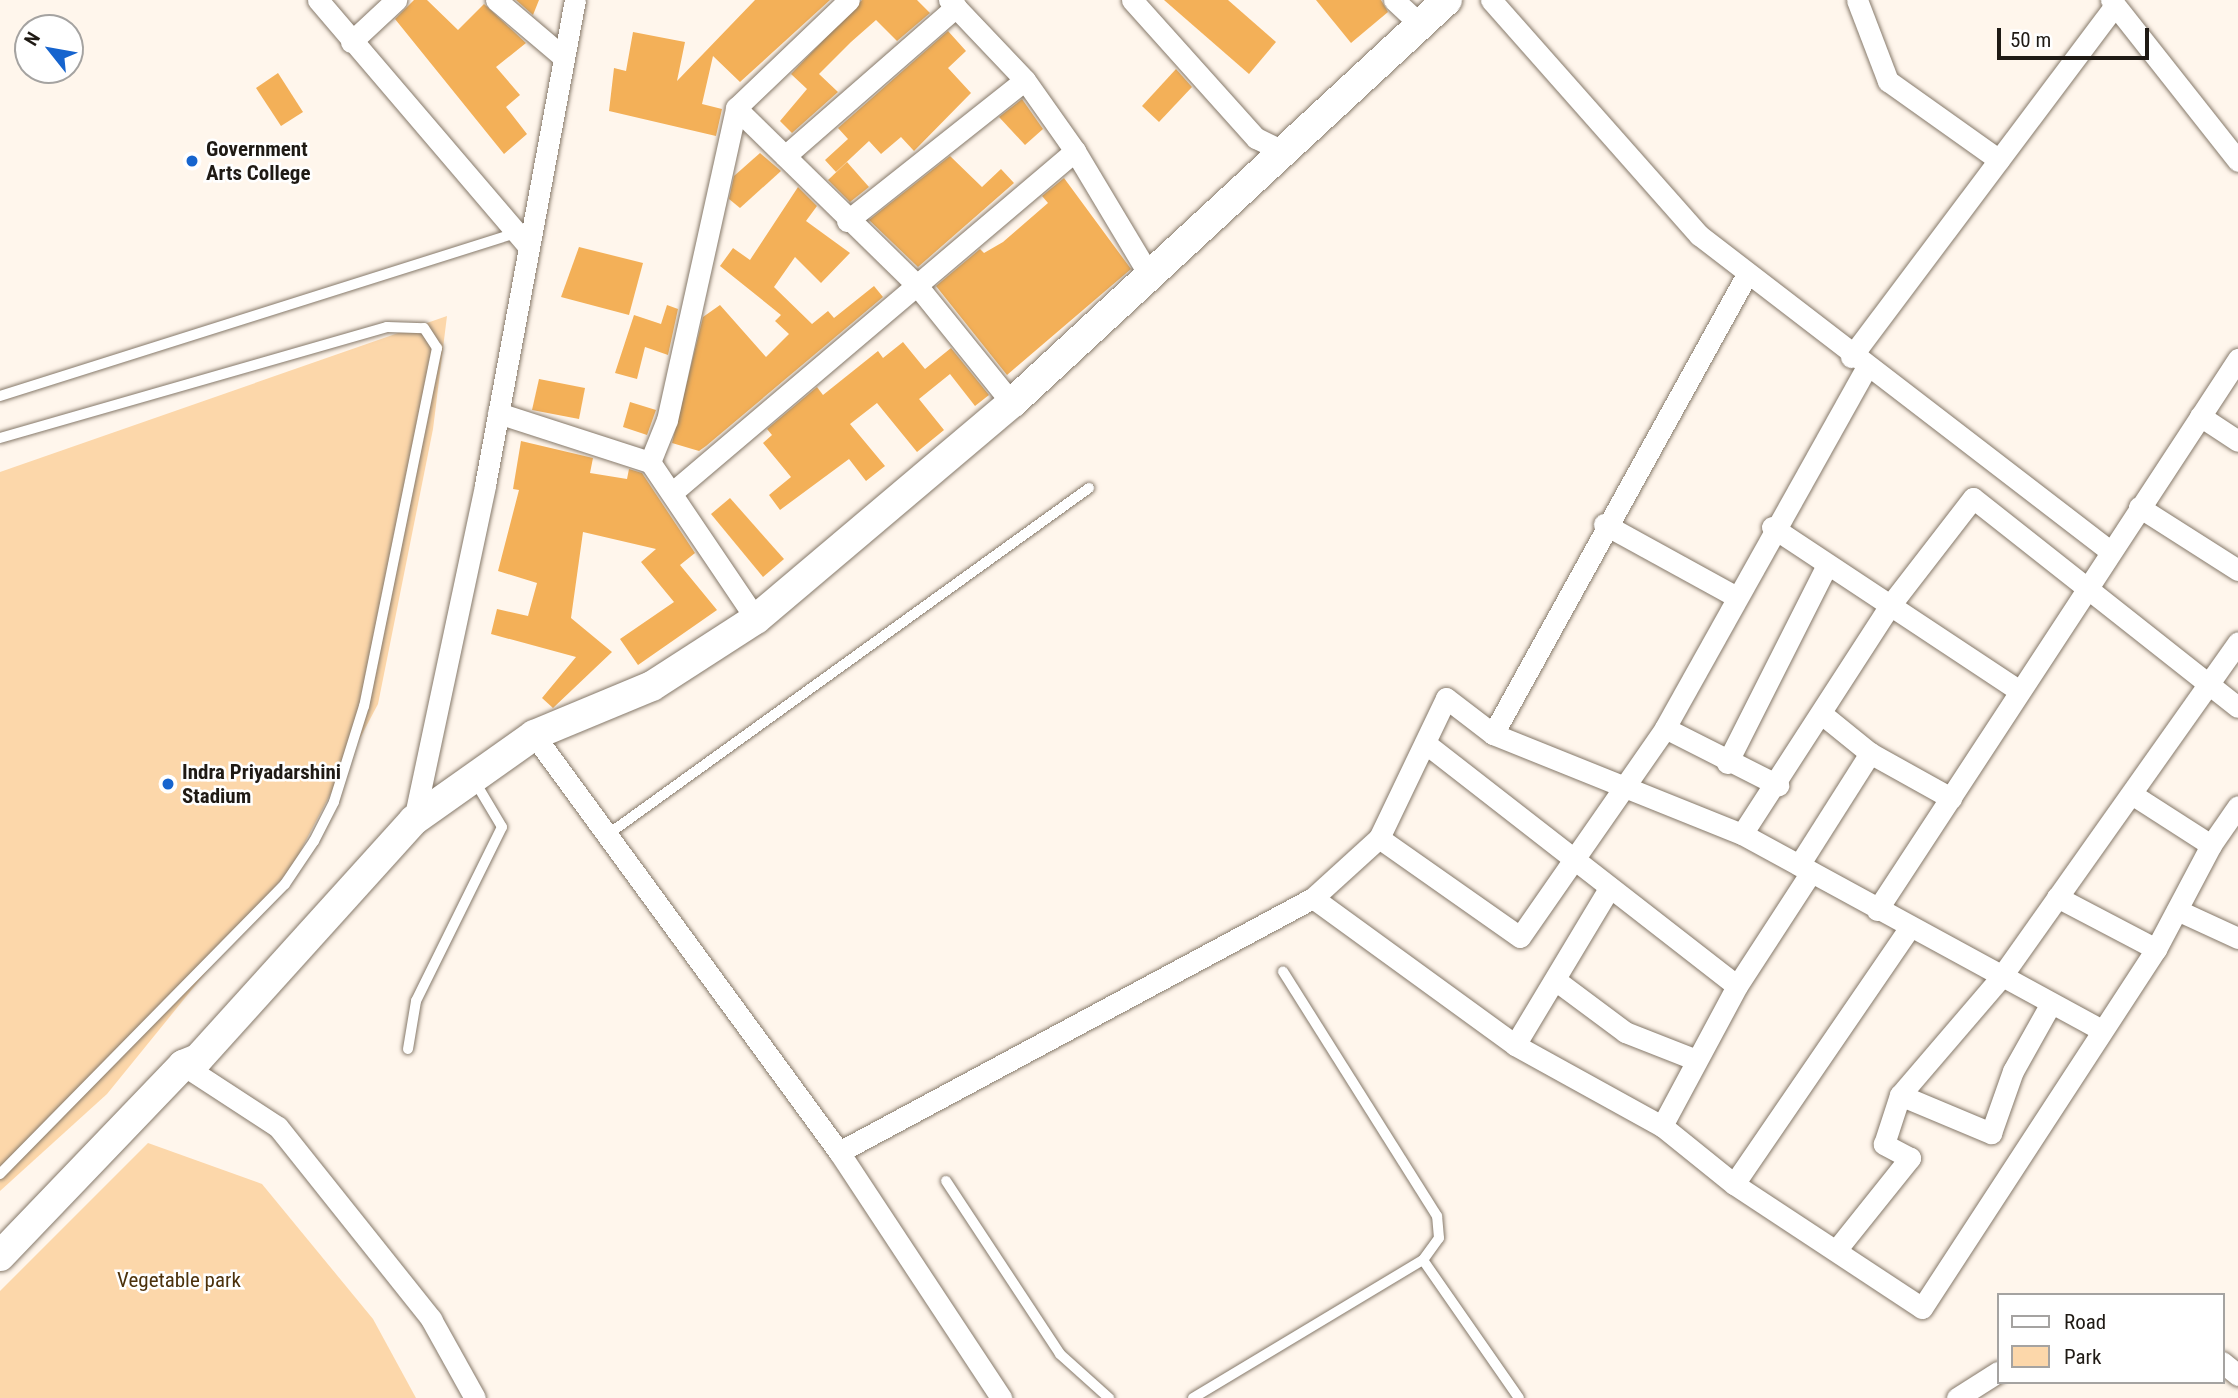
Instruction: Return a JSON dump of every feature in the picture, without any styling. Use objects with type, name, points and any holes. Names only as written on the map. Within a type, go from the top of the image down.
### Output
[{"type":"main road","points":[[0,1256],[183,1065],[198,1059],[414,820],[470,775],[534,735],[652,686],[756,619],[1012,403],[1152,278],[1447,0]]},
{"type":"street","points":[[318,0],[351,42],[522,239]]},
{"type":"street","points":[[351,42],[396,0]]},
{"type":"street","points":[[496,0],[562,56]]},
{"type":"street","points":[[414,820],[498,413],[522,239],[575,0]]},
{"type":"street","points":[[650,462],[667,421],[736,108],[849,0]]},
{"type":"street","points":[[1132,0],[1256,138],[1287,153]]},
{"type":"street","points":[[1394,0],[1419,24]]},
{"type":"street","points":[[1491,0],[1699,235],[1746,276],[1859,363],[2110,551]]},
{"type":"street","points":[[1857,0],[1888,81],[1999,160]]},
{"type":"street","points":[[1379,838],[1520,937],[1665,728],[1859,363],[1999,160],[2113,3],[2238,161]]},
{"type":"street","points":[[785,156],[952,4],[1025,79],[1075,151],[1152,278]]},
{"type":"street","points":[[847,221],[1025,79]]},
{"type":"street","points":[[736,108],[847,221],[915,283],[1012,403]]},
{"type":"street","points":[[674,491],[915,283],[1075,151]]},
{"type":"street","points":[[1493,734],[1604,524],[1746,276]]},
{"type":"street","points":[[1877,910],[2085,587],[2238,359]]},
{"type":"street","points":[[498,413],[650,462],[674,491],[756,619]]},
{"type":"street","points":[[2200,416],[2238,441]]},
{"type":"street","points":[[1742,835],[1778,785],[1888,608],[1973,498],[2238,707]]},
{"type":"street","points":[[2139,507],[2238,569]]},
{"type":"street","points":[[1604,524],[1735,596]]},
{"type":"street","points":[[1772,527],[1888,608],[2020,691]]},
{"type":"street","points":[[1727,763],[1828,565]]},
{"type":"street","points":[[1837,1249],[1910,1158],[1884,1144],[1900,1095],[2001,977],[2133,795],[2238,642]]},
{"type":"street","points":[[839,1152],[1313,898],[1379,838],[1446,698],[1493,734],[1626,783],[1742,835],[2050,1005],[2099,1029]]},
{"type":"street","points":[[1823,715],[1870,753],[1951,798]]},
{"type":"street","points":[[1665,728],[1727,763],[1778,785]]},
{"type":"street","points":[[534,735],[839,1152],[1001,1398]]},
{"type":"street","points":[[1425,743],[1737,986]]},
{"type":"street","points":[[1662,1126],[1737,986],[1870,753]]},
{"type":"street","points":[[2133,795],[2211,845]]},
{"type":"street","points":[[1313,898],[1515,1045],[1662,1126],[1734,1184],[1837,1249],[1922,1308],[2099,1029],[2156,949],[2211,845],[2238,806]]},
{"type":"street","points":[[1515,1045],[1558,982],[1610,887]]},
{"type":"street","points":[[2057,897],[2156,949]]},
{"type":"street","points":[[2177,910],[2238,938]]},
{"type":"street","points":[[1734,1184],[1910,927]]},
{"type":"street","points":[[1558,982],[1625,1032],[1696,1060]]},
{"type":"street","points":[[1900,1095],[1991,1133],[2013,1071],[2050,1005]]},
{"type":"street","points":[[183,1065],[278,1127],[431,1319],[475,1398]]},
{"type":"street","points":[[2224,1364],[2238,1375]]},
{"type":"street","points":[[1957,1398],[1996,1373]]},
{"type":"lane","points":[[0,396],[522,239]]},
{"type":"lane","points":[[0,438],[387,327],[424,328],[437,348],[364,706],[334,802],[314,841],[285,884],[0,1174]]},
{"type":"lane","points":[[607,835],[1088,488]]},
{"type":"lane","points":[[408,1049],[416,1001],[502,827],[497,809],[470,775]]},
{"type":"lane","points":[[1193,1398],[1423,1260],[1439,1238],[1437,1216],[1283,971]]},
{"type":"lane","points":[[946,1181],[1060,1354],[1109,1398]]},
{"type":"lane","points":[[1423,1260],[1519,1398]]},
{"type":"green space","name":"Indra Priyadarshini Stadium","points":[[447,316],[433,429],[378,704],[293,865],[107,1094],[0,1191],[0,472]]},
{"type":"green space","name":"Vegetable park","points":[[148,1143],[262,1184],[373,1319],[416,1398],[0,1398],[0,1291]]},
{"type":"building","points":[[414,0],[427,0],[458,30],[484,4],[526,43],[496,67],[520,95],[506,107],[527,134],[504,154],[395,19]]},
{"type":"building","points":[[516,0],[539,0],[533,15]]},
{"type":"building","points":[[755,0],[830,0],[740,82],[713,56],[702,104],[722,109],[716,136],[609,111],[614,68],[626,71],[633,32],[685,42],[677,81]]},
{"type":"building","points":[[862,0],[917,0],[930,13],[897,41],[876,20],[819,74],[838,92],[792,133],[780,121],[807,89],[791,74]]},
{"type":"building","points":[[1164,0],[1228,0],[1276,42],[1249,74]]},
{"type":"building","points":[[1316,0],[1381,0],[1388,12],[1351,43]]},
{"type":"building","points":[[948,31],[966,51],[948,68],[971,93],[914,151],[901,137],[881,154],[869,141],[836,172],[825,160],[848,139],[838,128]]},
{"type":"building","points":[[1176,69],[1192,87],[1159,122],[1142,106]]},
{"type":"building","points":[[278,73],[303,112],[281,126],[256,88]]},
{"type":"building","points":[[1022,99],[1043,129],[1025,145],[999,117]]},
{"type":"building","points":[[760,153],[781,171],[740,208],[729,199],[734,176]]},
{"type":"building","points":[[950,156],[982,187],[1001,169],[1014,183],[918,267],[869,220]]},
{"type":"building","points":[[847,162],[869,187],[850,202],[828,180]]},
{"type":"building","points":[[1064,178],[1131,269],[1007,375],[936,286],[980,249],[984,253],[1003,242],[1048,203],[1042,196]]},
{"type":"building","points":[[798,187],[817,206],[806,221],[850,253],[821,283],[795,257],[774,287],[812,324],[828,311],[834,318],[874,286],[883,297],[699,451],[672,443],[703,317],[720,305],[766,357],[789,334],[775,321],[781,315],[720,266],[733,248],[750,260]]},
{"type":"building","points":[[579,247],[643,263],[629,315],[561,297]]},
{"type":"building","points":[[667,305],[678,309],[668,355],[645,347],[637,379],[615,373],[634,315],[661,324]]},
{"type":"building","points":[[903,342],[925,369],[951,348],[989,395],[975,406],[950,374],[919,399],[944,430],[917,452],[877,403],[850,424],[885,466],[866,481],[849,459],[780,510],[769,495],[791,477],[763,443],[772,435],[767,429],[817,387],[823,395],[878,351],[883,358]]},
{"type":"building","points":[[539,379],[585,388],[579,419],[532,410]]},
{"type":"building","points":[[630,402],[656,410],[647,435],[623,427]]},
{"type":"building","points":[[521,441],[593,458],[590,473],[627,479],[629,469],[642,473],[695,553],[680,565],[717,610],[638,665],[620,639],[674,602],[641,562],[656,549],[583,532],[571,618],[612,652],[553,708],[542,698],[576,657],[491,634],[497,609],[528,616],[537,583],[498,571],[519,490],[513,489]]},
{"type":"building","points":[[730,498],[784,559],[763,577],[711,514]]},
{"type":"place","name":"Government Arts College","points":[[192,161]]},
{"type":"place","name":"Indra Priyadarshini Stadium","points":[[168,784]]}]
